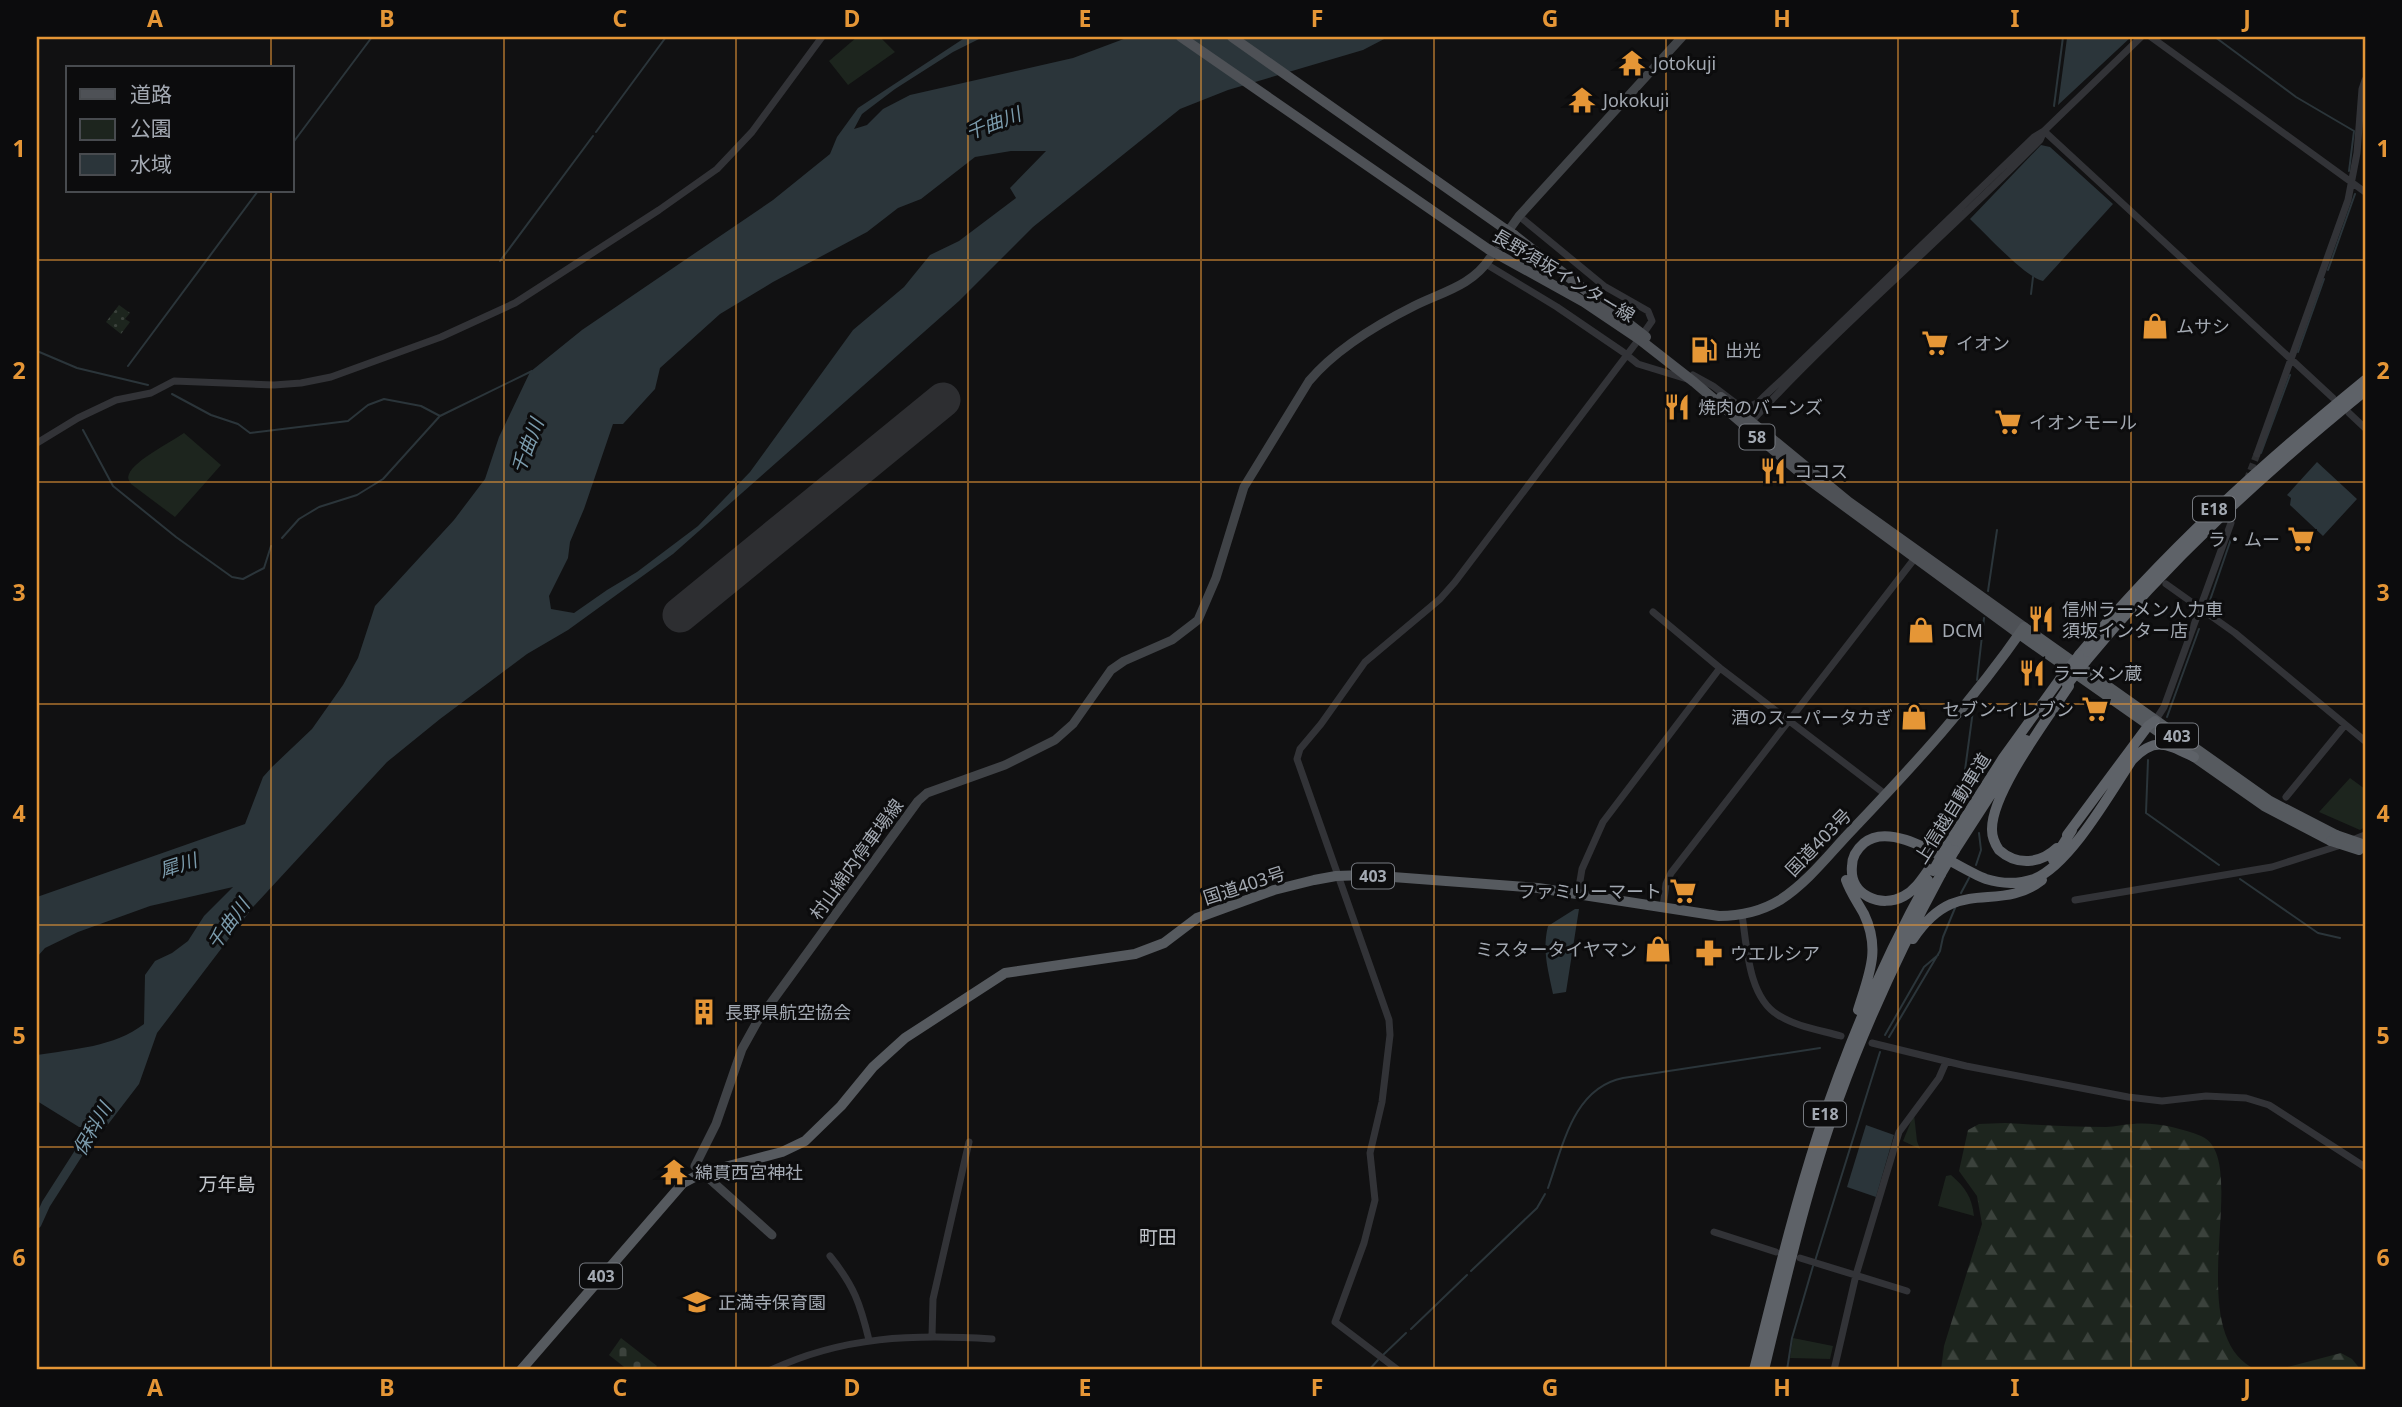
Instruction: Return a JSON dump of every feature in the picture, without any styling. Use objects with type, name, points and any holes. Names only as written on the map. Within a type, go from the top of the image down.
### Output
[{"type":"highway","name":"上信越自動車道","points":[[1949,847],[2082,658],[2147,577],[2215,509],[2365,380]]},
{"type":"highway","name":"上信越自動車道","points":[[2082,658],[2207,528],[2297,447],[2365,391]]},
{"type":"highway","name":"国道403号","points":[[521,1370],[675,1192],[691,1178],[782,1152],[805,1141],[841,1106],[873,1067],[904,1040],[1005,973],[1135,954],[1164,943],[1190,922],[1204,915],[1274,890],[1336,876],[1366,875],[1538,888],[1719,916],[1742,915],[1782,899],[1807,878],[1954,721],[2021,631]]},
{"type":"highway","name":"403","points":[[2021,631],[2264,806],[2363,849]]},
{"type":"highway","name":"上信越自動車道","points":[[1949,847],[2003,758],[2066,683]]},
{"type":"highway","points":[[2066,683],[2002,793],[1994,813],[1992,829],[1999,850],[2010,858],[2022,862],[2036,861],[2048,855],[2071,830],[2152,725]]},
{"type":"highway","name":"403","points":[[2152,725],[2333,838]]},
{"type":"highway","points":[[1854,1059],[1898,966],[1928,919],[1942,908],[1961,900],[2011,894],[2040,882],[2061,860],[2132,760],[2152,725]]},
{"type":"highway","points":[[2132,760],[2143,749],[2159,744],[2194,757]]},
{"type":"highway","points":[[1830,1097],[1874,953],[1869,926],[1845,878],[1846,858],[1857,840],[1876,830],[1899,831],[1989,874],[2012,878],[2034,872],[2048,864],[2058,854],[2071,830]]},
{"type":"highway","points":[[1949,847],[1934,871],[1909,893],[1895,900],[1881,902],[1862,893],[1854,881],[1851,868],[1854,855],[1863,844],[1883,836],[1906,840],[1979,876],[2002,883],[2037,877],[2061,860]]},
{"type":"highway","name":"上信越自動車道","points":[[1754,1370],[1795,1212],[1830,1097],[1878,978],[1934,871]]},
{"type":"highway","name":"上信越自動車道","points":[[1764,1370],[1814,1175],[1854,1059],[1934,871]]},
{"type":"main road","name":"長野須坂インター線","points":[[1181,37],[1488,249],[1641,336]]},
{"type":"main road","name":"長野須坂インター線","points":[[1232,37],[1509,232],[1849,502],[2021,631]]},
{"type":"main road","points":[[1499,244],[1519,216],[1682,37]]},
{"type":"main road","name":"村山綿内停車場線","points":[[702,1173],[695,1166],[716,1124],[748,1037],[918,801],[927,793],[1005,765],[1055,740],[1073,724],[1111,670],[1124,661],[1158,648],[1198,620],[1216,578],[1244,487],[1309,381],[1320,368],[1354,341],[1413,306],[1466,283],[1488,261]]},
{"type":"main road","name":"長野須坂インター線","points":[[1747,422],[1805,477],[2021,631]]},
{"type":"main road","points":[[702,1173],[772,1235]]},
{"type":"street","points":[[37,443],[78,418],[116,400],[152,393],[173,381],[274,385],[331,377],[441,337],[515,303],[659,210],[717,169],[752,132],[822,37]]},
{"type":"street","points":[[1488,261],[1648,369],[1694,378],[1713,386],[1741,407],[1751,407],[2141,37]]},
{"type":"street","points":[[2151,37],[2365,192]]},
{"type":"street","points":[[2257,454],[2353,183],[2365,80]]},
{"type":"street","points":[[2044,131],[2333,398]]},
{"type":"street","points":[[1747,422],[1989,192],[2040,139],[2044,131]]},
{"type":"street","points":[[1398,1370],[1335,1322],[1364,1243],[1375,1200],[1370,1153],[1382,1102],[1390,1035],[1388,1013],[1336,876],[1297,759],[1300,749],[1365,662],[1440,599],[1455,582],[1651,321],[1648,312],[1604,286],[1519,216]]},
{"type":"street","points":[[1747,422],[1760,401]]},
{"type":"street","points":[[2349,413],[2365,428]]},
{"type":"street","points":[[2152,725],[2164,707],[2231,523]]},
{"type":"street","points":[[1663,907],[1666,884],[1671,873],[1915,558]]},
{"type":"street","points":[[2166,584],[2235,633],[2365,741]]},
{"type":"street","points":[[1653,612],[1720,668],[1885,794]]},
{"type":"street","points":[[1578,893],[1582,869],[1603,822],[1720,668]]},
{"type":"street","points":[[2286,797],[2345,725]]},
{"type":"street","points":[[2075,900],[2272,867],[2324,852],[2365,835]]},
{"type":"street","points":[[1742,915],[1752,970],[1759,992],[1767,1005],[1776,1014],[1794,1023],[1840,1036]]},
{"type":"street","points":[[1872,1043],[1946,1062],[2128,1097],[2162,1101],[2206,1096],[2246,1098],[2269,1105],[2365,1167]]},
{"type":"street","points":[[1834,1370],[1856,1275],[1899,1132],[1939,1078],[1946,1062]]},
{"type":"street","points":[[932,1336],[933,1299],[969,1142]]},
{"type":"street","points":[[1714,1232],[1776,1252]]},
{"type":"street","points":[[830,1256],[845,1274],[860,1301],[869,1340]]},
{"type":"street","points":[[1800,1258],[1907,1291]]},
{"type":"street","points":[[771,1370],[810,1355],[869,1340],[932,1336],[992,1339]]},
{"type":"green space","points":[[857,37],[880,37],[895,52],[848,85],[829,61]]},
{"type":"green space","points":[[119,305],[130,313],[125,319],[130,322],[121,334],[106,322]]},
{"type":"green space","points":[[184,433],[221,465],[175,517],[131,484],[128,477],[138,463]]},
{"type":"green space","points":[[2350,778],[2365,789],[2365,827],[2360,830],[2319,812]]},
{"type":"green space","points":[[1914,1114],[1917,1141],[1920,1149],[1903,1141]]},
{"type":"green space","points":[[1979,1124],[2106,1127],[2150,1124],[2201,1136],[2215,1151],[2221,1177],[2218,1286],[2222,1322],[2234,1351],[2257,1370],[1941,1370],[1944,1346],[1982,1224],[1977,1196],[1959,1171],[1968,1130]]},
{"type":"green space","points":[[1951,1175],[1967,1193],[1974,1216],[1938,1206],[1946,1176]]},
{"type":"green space","points":[[621,1338],[657,1366],[653,1370],[628,1370],[609,1355]]},
{"type":"green space","points":[[1793,1338],[1833,1346],[1830,1359],[1790,1358]]},
{"type":"green space","points":[[2341,1353],[2352,1359],[2361,1370],[2276,1370]]},
{"type":"water","points":[[966,37],[983,37],[953,52],[895,89],[862,114],[854,129],[867,125],[883,109],[910,95],[1073,58],[1129,37],[1388,37],[1363,50],[1228,90],[1180,109],[1033,227],[959,301],[673,554],[568,630],[527,654],[387,762],[253,907],[157,1033],[139,1084],[106,1127],[79,1127],[37,1101],[37,1055],[107,1042],[144,1024],[145,975],[155,961],[188,941],[204,916],[233,887],[150,906],[78,932],[45,948],[37,957],[37,897],[245,824],[263,777],[312,729],[343,685],[358,658],[375,606],[454,520],[485,479],[499,437],[530,372],[582,330],[773,200],[830,154],[837,137],[858,108]],"holes":[[[1011,151],[1046,151],[1010,188],[1016,198],[959,241],[930,255],[904,287],[853,330],[750,472],[698,526],[637,572],[574,613],[551,609],[549,596],[568,558],[570,542],[613,424],[623,424],[655,389],[660,368],[720,314],[773,282],[867,232],[898,208],[921,199],[975,157]]]},
{"type":"water","points":[[2131,37],[2058,105],[2067,38]]},
{"type":"water","points":[[2041,145],[2050,147],[2113,204],[2043,281],[2016,264],[1970,219]]},
{"type":"water","points":[[2317,462],[2357,499],[2323,536],[2290,505],[2291,498],[2287,495]]},
{"type":"water","points":[[1579,909],[1566,992],[1553,994],[1546,952],[1548,926]]},
{"type":"water","points":[[1866,1125],[1894,1135],[1876,1197],[1847,1187]]},
{"type":"waterway","points":[[294,141],[372,37]]},
{"type":"waterway","points":[[596,132],[666,37]]},
{"type":"waterway","points":[[2054,106],[2063,37]]},
{"type":"waterway","points":[[2215,37],[2296,97],[2354,131],[2349,171]]},
{"type":"waterway","points":[[500,261],[593,136]]},
{"type":"waterway","points":[[128,366],[257,192]]},
{"type":"waterway","points":[[2328,270],[2355,194]]},
{"type":"waterway","points":[[2031,294],[2033,277]]},
{"type":"waterway","points":[[2298,352],[2324,279]]},
{"type":"waterway","points":[[37,351],[77,368],[148,385]]},
{"type":"waterway","points":[[172,394],[211,415],[238,424],[250,433],[348,421],[368,405],[384,399],[421,406],[440,416],[532,371]]},
{"type":"waterway","points":[[2261,453],[2290,375]]},
{"type":"waterway","points":[[282,538],[299,519],[319,507],[357,495],[383,479],[439,417]]},
{"type":"waterway","points":[[83,430],[113,486],[176,537],[232,577],[243,579],[264,568],[271,546]]},
{"type":"waterway","points":[[1988,591],[1997,530]]},
{"type":"waterway","points":[[2209,603],[2231,539]]},
{"type":"waterway","points":[[1977,680],[1984,618]]},
{"type":"waterway","points":[[2167,717],[2199,629]]},
{"type":"waterway","points":[[1968,787],[1965,770],[1974,703]]},
{"type":"waterway","points":[[2148,760],[2146,813],[2219,865]]},
{"type":"waterway","points":[[1976,865],[1981,850],[1979,833]]},
{"type":"waterway","points":[[1961,893],[1969,878]]},
{"type":"waterway","points":[[2240,879],[2318,933],[2340,938]]},
{"type":"waterway","points":[[1889,1037],[1940,951],[1955,908]]},
{"type":"waterway","points":[[1885,1035],[1924,967],[1938,955]]},
{"type":"waterway","points":[[1548,1188],[1572,1121],[1592,1094],[1606,1084],[1623,1078],[1820,1048]]},
{"type":"waterway","points":[[1815,1261],[1880,1052]]},
{"type":"waterway","name":"保科川","points":[[37,1224],[46,1204],[101,1118]]},
{"type":"waterway","points":[[1471,1271],[1537,1208],[1545,1194]]},
{"type":"waterway","points":[[1787,1370],[1792,1338],[1813,1266]]},
{"type":"waterway","points":[[1411,1329],[1467,1275]]},
{"type":"waterway","points":[[1383,1355],[1406,1333]]},
{"type":"waterway","points":[[1369,1370],[1378,1360]]},
{"type":"runway","points":[[680,615],[943,400]]},
{"type":"tunnel","points":[[2247,480],[2257,454]]},
{"type":"place","name":"Jotokuji","points":[[1632,63]]},
{"type":"place","name":"Jokokuji","points":[[1582,100]]},
{"type":"place","name":"ムサシ","points":[[2155,326]]},
{"type":"place","name":"イオン","points":[[1935,343]]},
{"type":"place","name":"出光","points":[[1704,350]]},
{"type":"place","name":"焼肉のバーンズ","points":[[1677,407]]},
{"type":"place","name":"イオンモール","points":[[2008,422]]},
{"type":"place","name":"ココス","points":[[1773,471]]},
{"type":"place","name":"ラ・ムー","points":[[2301,539]]},
{"type":"place","name":"信州ラーメン人力車 須坂インター店","points":[[2041,619]]},
{"type":"place","name":"DCM","points":[[1921,630]]},
{"type":"place","name":"ラーメン蔵","points":[[2032,673]]},
{"type":"place","name":"セブン-イレブン","points":[[2095,709]]},
{"type":"place","name":"酒のスーパータカぎ","points":[[1914,717]]},
{"type":"place","name":"ファミリーマート","points":[[1683,891]]},
{"type":"place","name":"ミスタータイヤマン","points":[[1658,949]]},
{"type":"place","name":"ウエルシア","points":[[1709,953]]},
{"type":"place","name":"長野県航空協会","points":[[704,1012]]},
{"type":"place","name":"綿貫西宮神社","points":[[674,1172]]},
{"type":"place","name":"正満寺保育園","points":[[697,1302]]},
{"type":"district","name":"万年島","points":[[227,1184]]},
{"type":"district","name":"町田","points":[[1158,1237]]},
{"type":"water label","name":"千曲川","points":[[993,123]]},
{"type":"water label","name":"千曲川","points":[[527,446]]},
{"type":"water label","name":"犀川","points":[[178,865]]},
{"type":"water label","name":"千曲川","points":[[228,924]]}]
